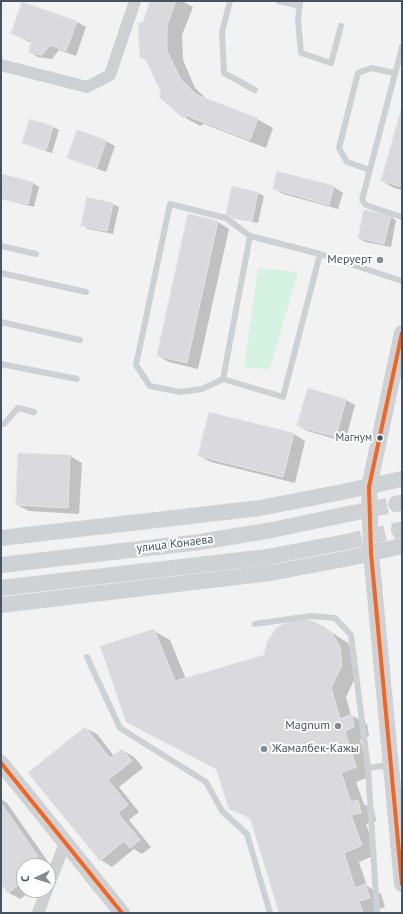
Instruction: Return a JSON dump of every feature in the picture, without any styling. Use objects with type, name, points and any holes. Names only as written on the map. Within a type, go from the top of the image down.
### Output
[{"type":"main road","points":[[401,876],[376,591],[371,553],[369,487],[402,333]]},
{"type":"main road","points":[[1,538],[260,508],[369,487],[397,480]]},
{"type":"main road","name":"улица Конаева","points":[[1,565],[200,542],[272,530],[348,514]]},
{"type":"main road","name":"улица Конаева","points":[[1,588],[260,558],[346,542]]},
{"type":"main road","points":[[1,605],[270,573],[402,546]]},
{"type":"main road","points":[[1,763],[122,913]]},
{"type":"street","points":[[1,65],[87,87],[110,75],[136,1]]},
{"type":"street","points":[[56,867],[65,843]]},
{"type":"street","points":[[38,913],[44,898]]},
{"type":"lane","points":[[230,1],[222,32],[224,73],[256,90]]},
{"type":"lane","points":[[279,1],[300,3],[298,20],[301,53],[331,63],[341,26]]},
{"type":"lane","points":[[402,47],[362,200],[366,206],[402,217]]},
{"type":"lane","points":[[370,170],[347,162],[339,148],[358,73],[371,68],[395,73]]},
{"type":"lane","points":[[320,254],[283,397],[223,379],[202,389],[180,392],[150,386],[136,365],[170,204],[226,218],[250,236],[320,254],[402,281]]},
{"type":"lane","points":[[223,379],[250,236]]},
{"type":"lane","points":[[1,246],[36,254]]},
{"type":"lane","points":[[1,273],[86,292]]},
{"type":"lane","points":[[1,322],[80,340]]},
{"type":"lane","points":[[1,364],[77,379]]},
{"type":"lane","points":[[1,424],[4,424],[18,408],[34,412]]},
{"type":"lane","points":[[256,624],[311,616],[336,618],[351,635],[368,768],[377,913]]},
{"type":"lane","points":[[87,657],[120,728],[206,782],[222,811],[247,834],[270,913]]},
{"type":"lane","points":[[368,768],[391,764]]},
{"type":"green space","points":[[258,268],[298,272],[270,369],[244,368]]},
{"type":"building","points":[[150,1],[176,1],[167,25],[167,51],[180,78],[197,95],[258,118],[250,140],[187,116],[183,118],[159,97],[161,92],[145,58],[140,58],[138,23],[143,22]]},
{"type":"building","points":[[22,2],[77,21],[66,51],[50,45],[42,55],[28,53],[32,41],[11,34]]},
{"type":"building","points":[[402,107],[402,187],[381,181]]},
{"type":"building","points":[[30,119],[53,126],[46,150],[22,143]]},
{"type":"building","points":[[77,130],[106,140],[97,168],[67,158]]},
{"type":"building","points":[[277,171],[334,186],[329,205],[273,189]]},
{"type":"building","points":[[3,174],[33,182],[28,204],[1,199],[1,181]]},
{"type":"building","points":[[232,186],[258,192],[252,221],[226,215]]},
{"type":"building","points":[[87,197],[113,203],[107,231],[81,226]]},
{"type":"building","points":[[364,210],[391,215],[384,244],[358,238]]},
{"type":"building","points":[[188,214],[218,221],[187,363],[157,356]]},
{"type":"building","points":[[308,388],[346,399],[336,437],[297,426]]},
{"type":"building","points":[[209,412],[294,433],[283,477],[198,456]]},
{"type":"building","points":[[18,453],[70,455],[68,508],[16,505]]},
{"type":"building","name":"Жамалбек-Кажы","points":[[292,620],[310,620],[323,626],[332,633],[340,647],[342,665],[331,688],[340,719],[352,714],[354,727],[345,731],[356,767],[341,773],[351,802],[358,800],[361,813],[351,815],[362,845],[344,853],[355,888],[365,884],[370,898],[359,901],[363,913],[279,913],[250,818],[229,809],[216,769],[126,722],[100,646],[154,629],[175,681],[264,655],[267,642],[276,628]]},
{"type":"building","points":[[85,727],[110,758],[122,749],[132,761],[108,780],[128,805],[118,813],[140,840],[130,848],[124,841],[100,861],[28,773]]},
{"type":"building","points":[[1,803],[38,856],[36,858],[16,858],[16,887],[8,893],[1,884]]},
{"type":"tunnel","points":[[348,514],[396,504]]},
{"type":"tunnel","points":[[346,542],[399,530]]},
{"type":"transit line","points":[[402,333],[369,487],[371,553],[402,884]]},
{"type":"transit line","points":[[1,763],[122,913]]},
{"type":"place","name":"Меруерт","points":[[380,260]]},
{"type":"place","name":"Магнум","points":[[380,438]]},
{"type":"place","name":"Magnum","points":[[338,726]]},
{"type":"place","name":"Жамалбек-Кажы","points":[[264,749]]}]
